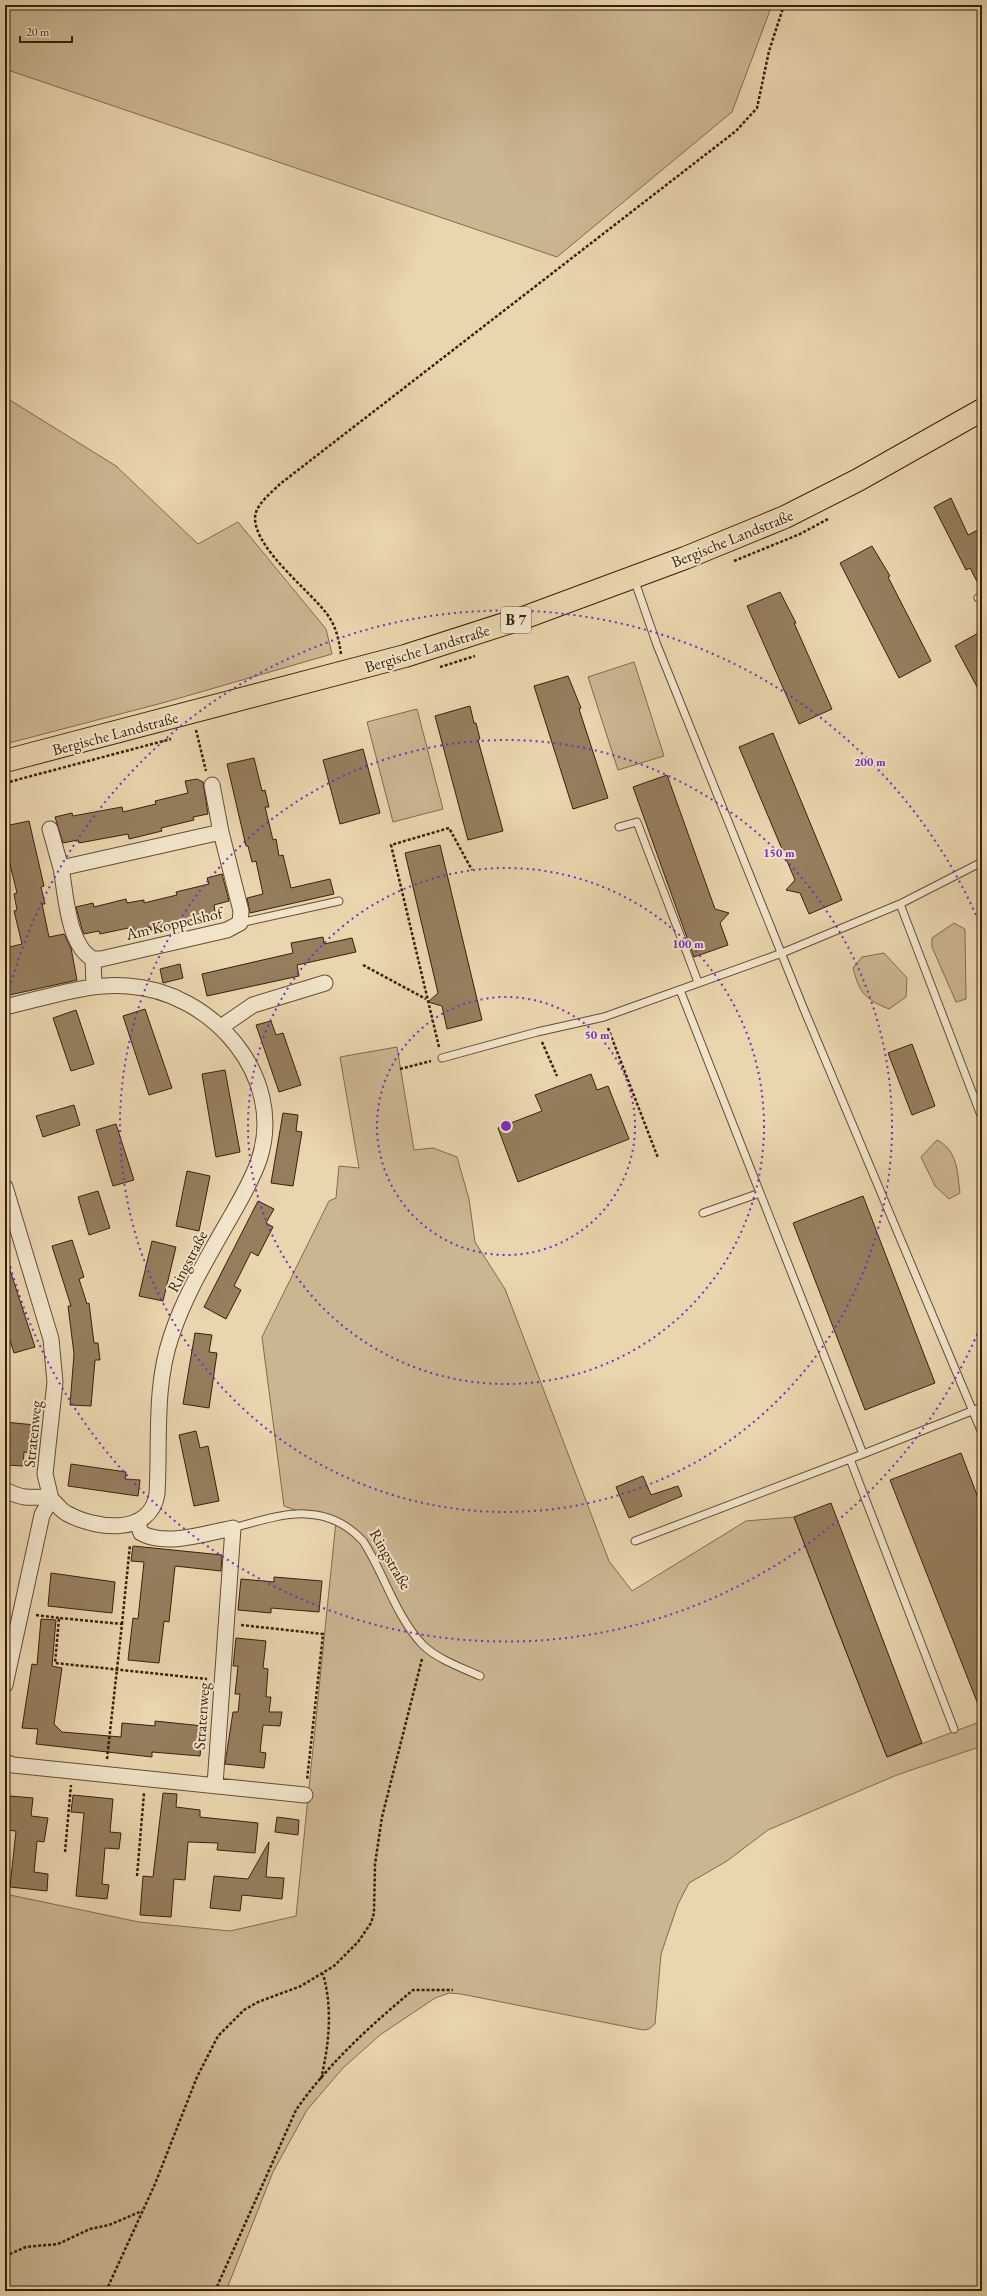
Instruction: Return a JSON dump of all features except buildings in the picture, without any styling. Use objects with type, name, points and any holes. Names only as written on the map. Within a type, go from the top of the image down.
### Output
[{"type":"main road","name":"Bergische Landstraße","points":[[5,761],[346,672],[467,638],[633,577],[785,517],[858,480],[982,410]]},
{"type":"street","name":"Am Koppelshof","points":[[93,959],[101,959],[227,930],[240,923],[241,911],[221,832],[212,785]]},
{"type":"street","points":[[50,829],[61,868],[77,943],[84,954],[93,959],[94,986]]},
{"type":"street","points":[[61,868],[221,832]]},
{"type":"street","points":[[221,1027],[253,1005],[325,983]]},
{"type":"street","name":"Ringstraße","points":[[5,1007],[94,986],[128,986],[174,997],[221,1027],[244,1052],[258,1081],[264,1110],[265,1136],[251,1178],[189,1291],[170,1338],[160,1383],[160,1444],[155,1504],[150,1512],[131,1523],[141,1533],[160,1538],[188,1537],[233,1528]]},
{"type":"street","name":"Stratenweg","points":[[6,1194],[51,1339],[55,1382],[45,1474],[51,1499]]},
{"type":"street","points":[[5,1490],[24,1497],[51,1499],[58,1508],[81,1520],[104,1527],[131,1523]]},
{"type":"street","points":[[5,1685],[42,1515],[51,1499]]},
{"type":"street","name":"Stratenweg","points":[[215,1785],[233,1528]]},
{"type":"street","points":[[5,1762],[13,1765],[305,1794]]},
{"type":"lane","points":[[633,577],[658,645],[782,953],[982,1433]]},
{"type":"lane","points":[[619,827],[637,822],[698,982]]},
{"type":"lane","points":[[442,1058],[537,1032],[604,1017],[782,953],[900,904],[982,862]]},
{"type":"lane","points":[[240,923],[340,900]]},
{"type":"lane","points":[[900,904],[982,1118]]},
{"type":"lane","points":[[680,990],[863,1454]]},
{"type":"lane","points":[[703,1213],[760,1193]]},
{"type":"lane","points":[[635,1541],[982,1407]]},
{"type":"lane","points":[[850,1459],[954,1729]]},
{"type":"lane","name":"Ringstraße","points":[[233,1528],[280,1515],[304,1513],[328,1517],[338,1521],[355,1532],[363,1541],[406,1624],[425,1647],[454,1665],[480,1676]]},
{"type":"path","points":[[346,672],[339,637],[327,614],[294,580],[258,532],[255,516],[262,503],[280,484],[736,131],[757,108],[769,51],[784,5]]},
{"type":"path","points":[[197,733],[210,785],[212,785]]},
{"type":"path","points":[[436,1034],[391,845],[450,828],[472,870]]},
{"type":"path","points":[[363,965],[427,999]]},
{"type":"path","points":[[604,1017],[658,1158]]},
{"type":"path","points":[[537,1032],[557,1076]]},
{"type":"path","points":[[400,1069],[442,1058]]},
{"type":"path","points":[[105,1774],[122,1624],[131,1523]]},
{"type":"path","points":[[20,1613],[122,1624]]},
{"type":"path","points":[[59,1618],[55,1663],[222,1681]]},
{"type":"path","points":[[226,1624],[323,1634],[305,1794]]},
{"type":"path","points":[[106,2291],[155,2184],[196,2077],[218,2036],[249,2008],[301,1986],[323,1974],[347,1954],[371,1924],[374,1907],[375,1864],[382,1817],[425,1647]]},
{"type":"path","points":[[65,1852],[72,1771]]},
{"type":"path","points":[[137,1876],[146,1778]]},
{"type":"path","points":[[320,2079],[326,2057],[330,2021],[328,1990],[323,1974]]},
{"type":"path","points":[[215,2291],[296,2110],[320,2079],[369,2028],[413,1990],[452,1990]]},
{"type":"path","points":[[5,2256],[26,2247],[58,2244],[90,2229],[109,2225],[142,2211]]},
{"type":"shaded area","points":[[5,5],[772,5],[732,112],[557,257],[5,69]]},
{"type":"shaded area","points":[[5,397],[116,466],[198,544],[238,522],[326,629],[332,654],[166,702],[5,744]]},
{"type":"shaded area","points":[[634,662],[664,756],[618,770],[588,677]]},
{"type":"shaded area","points":[[417,709],[443,809],[393,822],[367,722]]},
{"type":"shaded area","points":[[954,923],[965,929],[966,999],[956,1002],[932,947],[932,938]]},
{"type":"shaded area","points":[[884,953],[907,978],[906,997],[889,1009],[874,1002],[861,990],[853,968],[862,957]]},
{"type":"shaded area","points":[[397,1047],[414,1150],[433,1148],[457,1157],[469,1199],[475,1242],[505,1289],[609,1561],[632,1591],[746,1521],[794,1517],[887,1757],[982,1721],[982,1746],[897,1775],[768,1830],[727,1861],[689,1883],[678,1904],[661,1954],[655,2024],[649,2029],[643,2030],[461,1994],[449,1993],[435,1998],[380,2035],[343,2068],[307,2110],[273,2172],[226,2291],[5,2291],[5,1894],[139,1922],[230,1931],[296,1916],[336,1521],[361,1542],[386,1587],[377,1556],[356,1531],[328,1515],[298,1511],[284,1506],[262,1337],[329,1201],[336,1198],[339,1166],[359,1168],[340,1057]]},
{"type":"shaded area","points":[[937,1140],[949,1150],[953,1156],[957,1169],[960,1193],[949,1199],[935,1186],[921,1157]]}]
